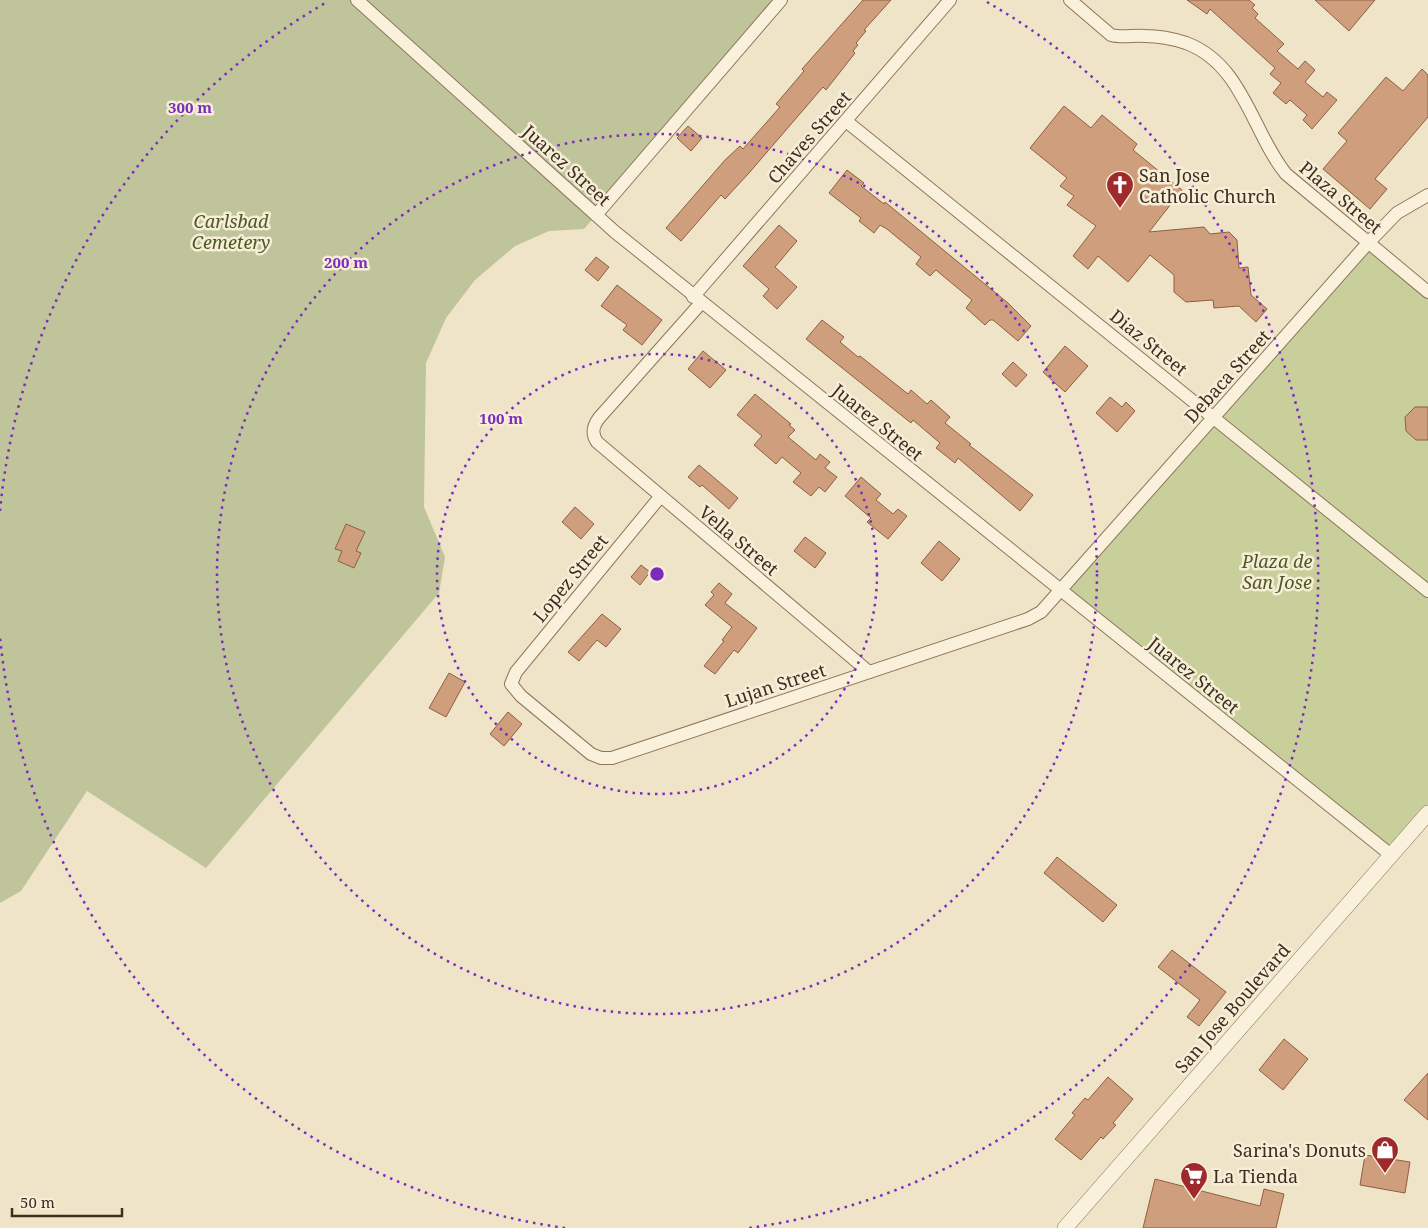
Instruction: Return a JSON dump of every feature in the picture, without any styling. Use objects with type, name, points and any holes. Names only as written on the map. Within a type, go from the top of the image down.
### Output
[{"type":"street","name":"Juarez Street","points":[[357,0],[596,215],[697,300],[1390,855]]},
{"type":"street","points":[[596,215],[781,0]]},
{"type":"street","name":"Chaves Street","points":[[593,431],[599,418],[846,121],[950,0]]},
{"type":"street","name":"Plaza Street","points":[[1070,0],[1111,35],[1118,37],[1145,36],[1161,38],[1185,43],[1202,50],[1226,73],[1252,112],[1277,163],[1286,174],[1428,292]]},
{"type":"street","name":"Diaz Street","points":[[846,121],[1428,591]]},
{"type":"street","name":"Debaca Street","points":[[1061,590],[1368,243],[1397,213],[1428,195]]},
{"type":"street","name":"Vella Street","points":[[593,431],[597,442],[869,672]]},
{"type":"street","name":"Lopez Street","points":[[512,684],[516,672],[660,496]]},
{"type":"street","name":"Lujan Street","points":[[512,684],[521,696],[591,754],[607,758],[1028,619],[1042,612],[1061,590]]},
{"type":"street","name":"San Jose Boulevard","points":[[1065,1228],[1428,812]]},
{"type":"green space","name":"Carlsbad Cemetery","points":[[0,0],[781,0],[584,229],[549,231],[515,246],[475,280],[446,318],[426,363],[424,507],[445,557],[439,593],[206,868],[87,791],[21,891],[0,903]]},
{"type":"green space","name":"Plaza de San Jose","points":[[1368,243],[1428,292],[1428,813],[1391,855],[1061,590]]},
{"type":"building","points":[[863,0],[891,0],[864,30],[866,31],[856,43],[858,45],[853,51],[855,53],[826,90],[823,87],[749,173],[725,199],[721,195],[681,241],[666,228],[725,160],[740,146],[743,149],[780,107],[776,104],[804,71],[802,69]]},
{"type":"building","points":[[1187,0],[1249,0],[1255,5],[1252,8],[1258,14],[1255,18],[1284,44],[1277,51],[1298,69],[1305,61],[1315,70],[1305,82],[1323,97],[1327,92],[1337,100],[1312,129],[1303,120],[1307,115],[1290,100],[1286,104],[1273,93],[1281,83],[1270,74],[1275,68],[1210,9],[1207,14]]},
{"type":"building","points":[[1315,0],[1375,0],[1349,31]]},
{"type":"building","points":[[1422,69],[1428,75],[1428,117],[1375,179],[1387,189],[1370,209],[1323,169],[1347,141],[1338,133],[1386,77],[1403,91]]},
{"type":"building","name":"San Jose Catholic Church","points":[[1064,106],[1091,128],[1102,115],[1137,144],[1133,150],[1182,190],[1149,232],[1204,227],[1210,234],[1229,232],[1237,240],[1239,268],[1248,267],[1251,295],[1267,309],[1256,322],[1239,306],[1214,308],[1213,300],[1186,302],[1174,292],[1174,275],[1150,255],[1128,282],[1098,256],[1088,269],[1073,256],[1096,226],[1067,205],[1074,196],[1060,186],[1067,178],[1030,148]]},
{"type":"building","points":[[688,126],[702,138],[691,151],[677,138]]},
{"type":"building","points":[[847,170],[864,183],[861,186],[884,204],[885,202],[1008,303],[1031,326],[1018,341],[993,320],[990,320],[985,325],[966,308],[972,300],[936,270],[930,276],[916,264],[921,257],[887,229],[880,225],[874,233],[859,221],[861,218],[829,193]]},
{"type":"building","points":[[779,225],[797,241],[775,267],[797,287],[777,309],[763,296],[769,289],[743,266]]},
{"type":"building","points":[[596,257],[609,267],[598,281],[585,270]]},
{"type":"building","points":[[617,285],[662,320],[642,345],[623,330],[627,325],[601,306]]},
{"type":"building","points":[[822,320],[844,337],[840,342],[908,394],[911,390],[927,404],[931,400],[950,417],[945,423],[971,444],[969,445],[1033,495],[1020,511],[958,458],[955,463],[936,448],[940,443],[913,420],[911,423],[806,339]]},
{"type":"building","points":[[1065,346],[1088,366],[1065,392],[1043,372]]},
{"type":"building","points":[[703,351],[726,370],[710,388],[688,369]]},
{"type":"building","points":[[1013,362],[1027,375],[1016,387],[1002,374]]},
{"type":"building","points":[[755,394],[791,424],[789,425],[795,430],[788,437],[816,460],[820,454],[830,462],[825,468],[837,477],[825,492],[819,487],[811,496],[793,482],[801,473],[782,457],[776,464],[754,445],[762,436],[737,415]]},
{"type":"building","points":[[1110,397],[1122,407],[1126,402],[1135,411],[1117,432],[1096,413]]},
{"type":"building","points":[[1415,407],[1428,407],[1428,440],[1416,440],[1406,431],[1405,417]]},
{"type":"building","points":[[699,465],[738,498],[729,509],[702,485],[700,487],[688,477]]},
{"type":"building","points":[[861,477],[881,494],[876,500],[893,514],[898,509],[907,516],[888,539],[867,522],[871,518],[845,496]]},
{"type":"building","points":[[575,507],[594,524],[581,539],[562,522]]},
{"type":"building","points":[[346,524],[365,532],[356,551],[361,553],[354,568],[338,561],[342,551],[335,549]]},
{"type":"building","points":[[805,537],[826,553],[815,568],[794,551]]},
{"type":"building","points":[[939,541],[960,559],[942,581],[921,563]]},
{"type":"building","points":[[641,565],[650,572],[640,585],[631,577]]},
{"type":"building","points":[[719,583],[732,594],[725,603],[757,628],[738,653],[734,650],[715,674],[704,666],[724,641],[722,640],[732,627],[705,605],[714,595],[711,592]]},
{"type":"building","points":[[602,614],[621,629],[606,647],[597,640],[579,661],[568,652]]},
{"type":"building","points":[[449,673],[465,682],[446,717],[429,708]]},
{"type":"building","points":[[508,712],[522,724],[504,746],[490,734]]},
{"type":"building","points":[[1057,857],[1117,905],[1103,922],[1044,873]]},
{"type":"building","points":[[1172,950],[1226,992],[1199,1026],[1187,1017],[1200,1000],[1158,967]]},
{"type":"building","points":[[1284,1039],[1308,1059],[1283,1090],[1259,1070]]},
{"type":"building","points":[[1428,1073],[1428,1120],[1404,1100]]},
{"type":"building","points":[[1108,1077],[1133,1099],[1113,1123],[1116,1125],[1103,1139],[1101,1137],[1081,1160],[1055,1139],[1075,1115],[1072,1113],[1085,1098],[1088,1100]]},
{"type":"building","name":"Sarina's Donuts","points":[[1365,1155],[1410,1162],[1405,1193],[1360,1185]]},
{"type":"building","name":"La Tienda","points":[[1155,1179],[1260,1206],[1264,1189],[1284,1194],[1276,1228],[1143,1228]]},
{"type":"place","name":"San Jose Catholic Church","points":[[1120,209]]},
{"type":"place","name":"Sarina's Donuts","points":[[1385,1174]]},
{"type":"place","name":"La Tienda","points":[[1194,1200]]}]
